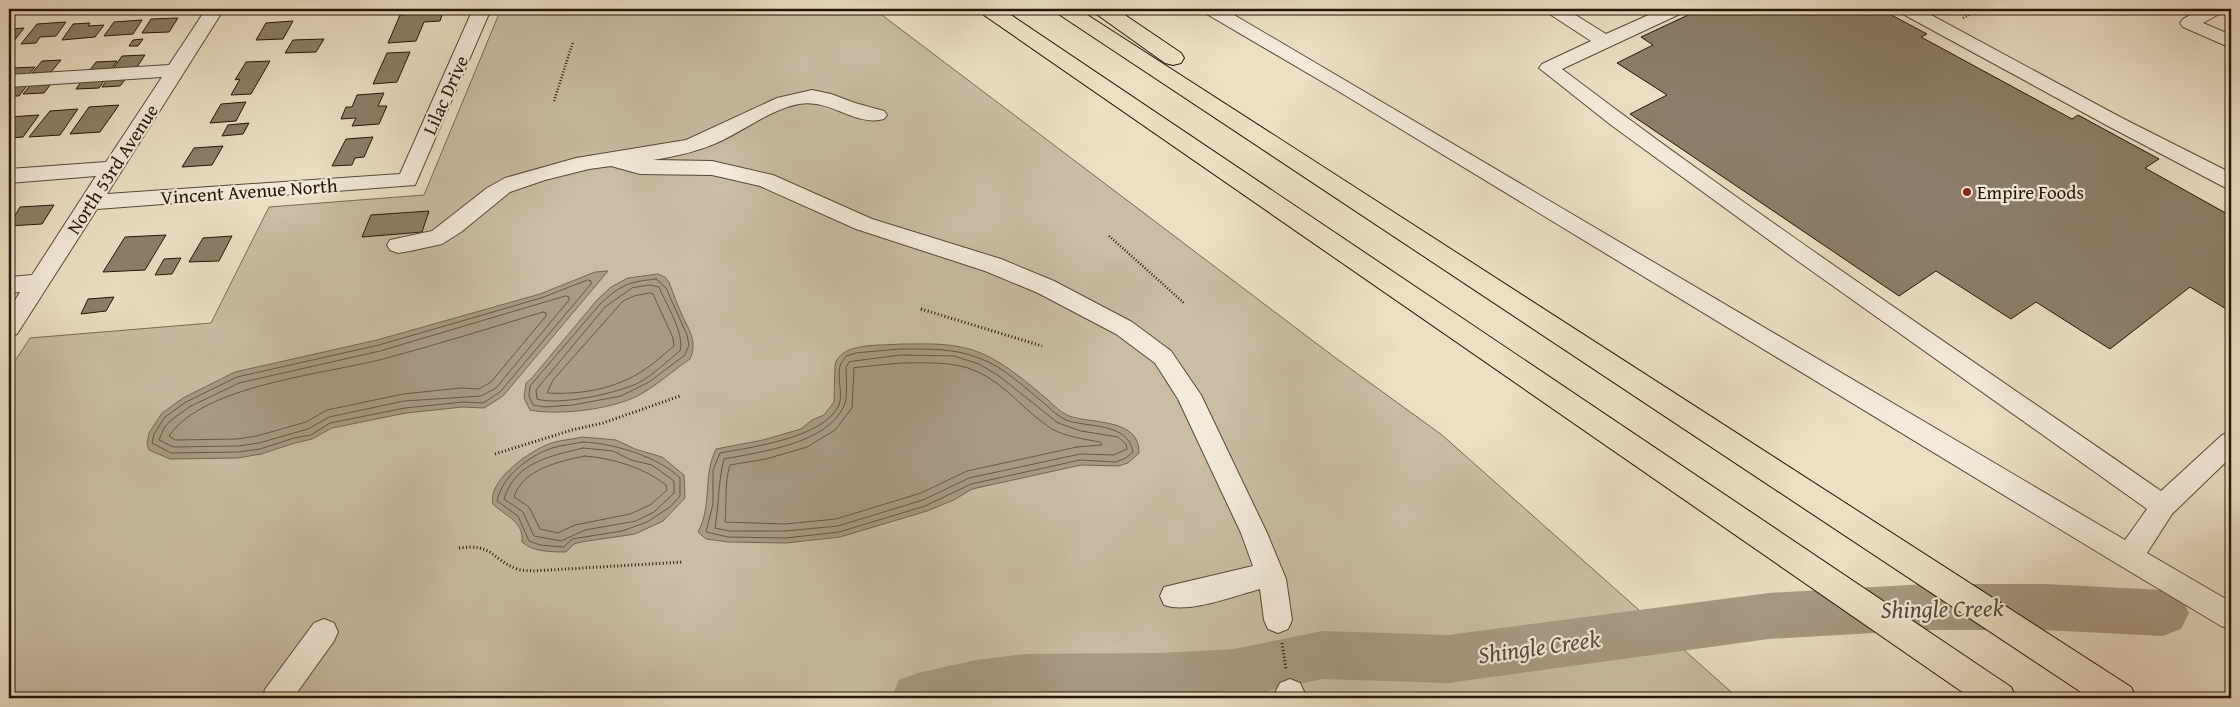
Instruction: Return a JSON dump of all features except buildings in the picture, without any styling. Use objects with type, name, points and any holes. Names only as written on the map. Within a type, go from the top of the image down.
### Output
[{"type":"highway","points":[[988,9],[1999,698]]},
{"type":"highway","points":[[1064,9],[2119,698]]},
{"type":"highway","points":[[1102,9],[1264,122],[1499,293]]},
{"type":"street","name":"North 53rd Avenue","points":[[9,328],[215,9]]},
{"type":"street","name":"Lilac Drive","points":[[408,180],[482,9]]},
{"type":"street","points":[[1211,9],[1345,87],[2231,617]]},
{"type":"street","points":[[1561,13],[1588,9]]},
{"type":"street","points":[[1676,9],[1549,68],[1795,248],[2163,506]]},
{"type":"street","points":[[1907,9],[2115,122],[2231,182]]},
{"type":"street","points":[[2214,9],[2189,22],[2231,42]]},
{"type":"street","points":[[1561,13],[1605,42]]},
{"type":"street","points":[[9,81],[176,70]]},
{"type":"street","points":[[398,245],[428,240],[444,234],[496,192],[510,184],[583,163],[671,151],[701,142],[779,105],[810,96],[820,96],[877,115]]},
{"type":"street","points":[[614,159],[620,163],[640,167],[712,168],[766,180],[864,224],[994,266],[1046,287],[1124,328],[1153,348],[1174,370],[1189,395],[1254,533],[1270,574],[1278,620]]},
{"type":"street","points":[[9,176],[113,168]]},
{"type":"street","name":"Vincent Avenue North","points":[[91,202],[408,180]]},
{"type":"street","points":[[9,285],[39,282]]},
{"type":"street","points":[[2129,557],[2163,506],[2231,442]]},
{"type":"street","points":[[1174,596],[1202,592],[1270,574]]},
{"type":"street","points":[[276,698],[324,632]]},
{"type":"path","points":[[9,13],[80,9]]},
{"type":"path","points":[[554,101],[573,42]]},
{"type":"path","points":[[1109,236],[1185,304]]},
{"type":"path","points":[[921,309],[1042,346]]},
{"type":"path","points":[[494,454],[572,430],[603,424],[680,396]]},
{"type":"path","points":[[459,548],[473,545],[482,547],[518,570],[533,571],[683,562]]},
{"type":"path","points":[[1278,620],[1291,695]]},
{"type":"shaded area","points":[[501,9],[874,9],[1333,356],[1442,435],[1738,698],[9,698],[9,370],[30,338],[211,323],[269,207],[424,195]]},
{"type":"water","points":[[608,271],[503,396],[484,408],[463,407],[406,413],[332,428],[312,439],[261,454],[238,458],[170,459],[149,450],[147,443],[149,433],[162,413],[183,398],[235,372],[377,340],[540,294],[595,272]]},
{"type":"water","points":[[658,274],[665,277],[669,282],[678,307],[690,331],[693,347],[690,359],[646,391],[606,407],[557,412],[530,410],[524,398],[526,383],[597,300],[611,287],[628,278]]},
{"type":"water","points":[[900,344],[963,347],[983,354],[1017,374],[1069,416],[1113,424],[1123,428],[1132,434],[1137,442],[1139,453],[1128,463],[1118,466],[1081,465],[972,489],[954,500],[927,511],[840,537],[786,543],[728,542],[706,539],[698,532],[703,521],[709,470],[716,449],[763,440],[801,429],[812,420],[824,415],[834,402],[835,365],[838,358],[845,352],[853,349],[872,345]]},
{"type":"water","points":[[582,437],[616,440],[635,449],[662,457],[684,475],[685,498],[663,521],[635,534],[581,542],[574,544],[566,552],[543,551],[532,548],[522,542],[522,535],[517,524],[493,504],[496,487],[518,462],[536,450],[553,442]]},
{"type":"waterway","name":"Shingle Creek","points":[[918,698],[976,685],[1023,679],[1159,678],[1234,674],[1322,655],[1448,659],[1769,616],[1926,607],[2044,607],[2163,613]]},
{"type":"place","name":"Empire Foods","points":[[1967,192]]}]
